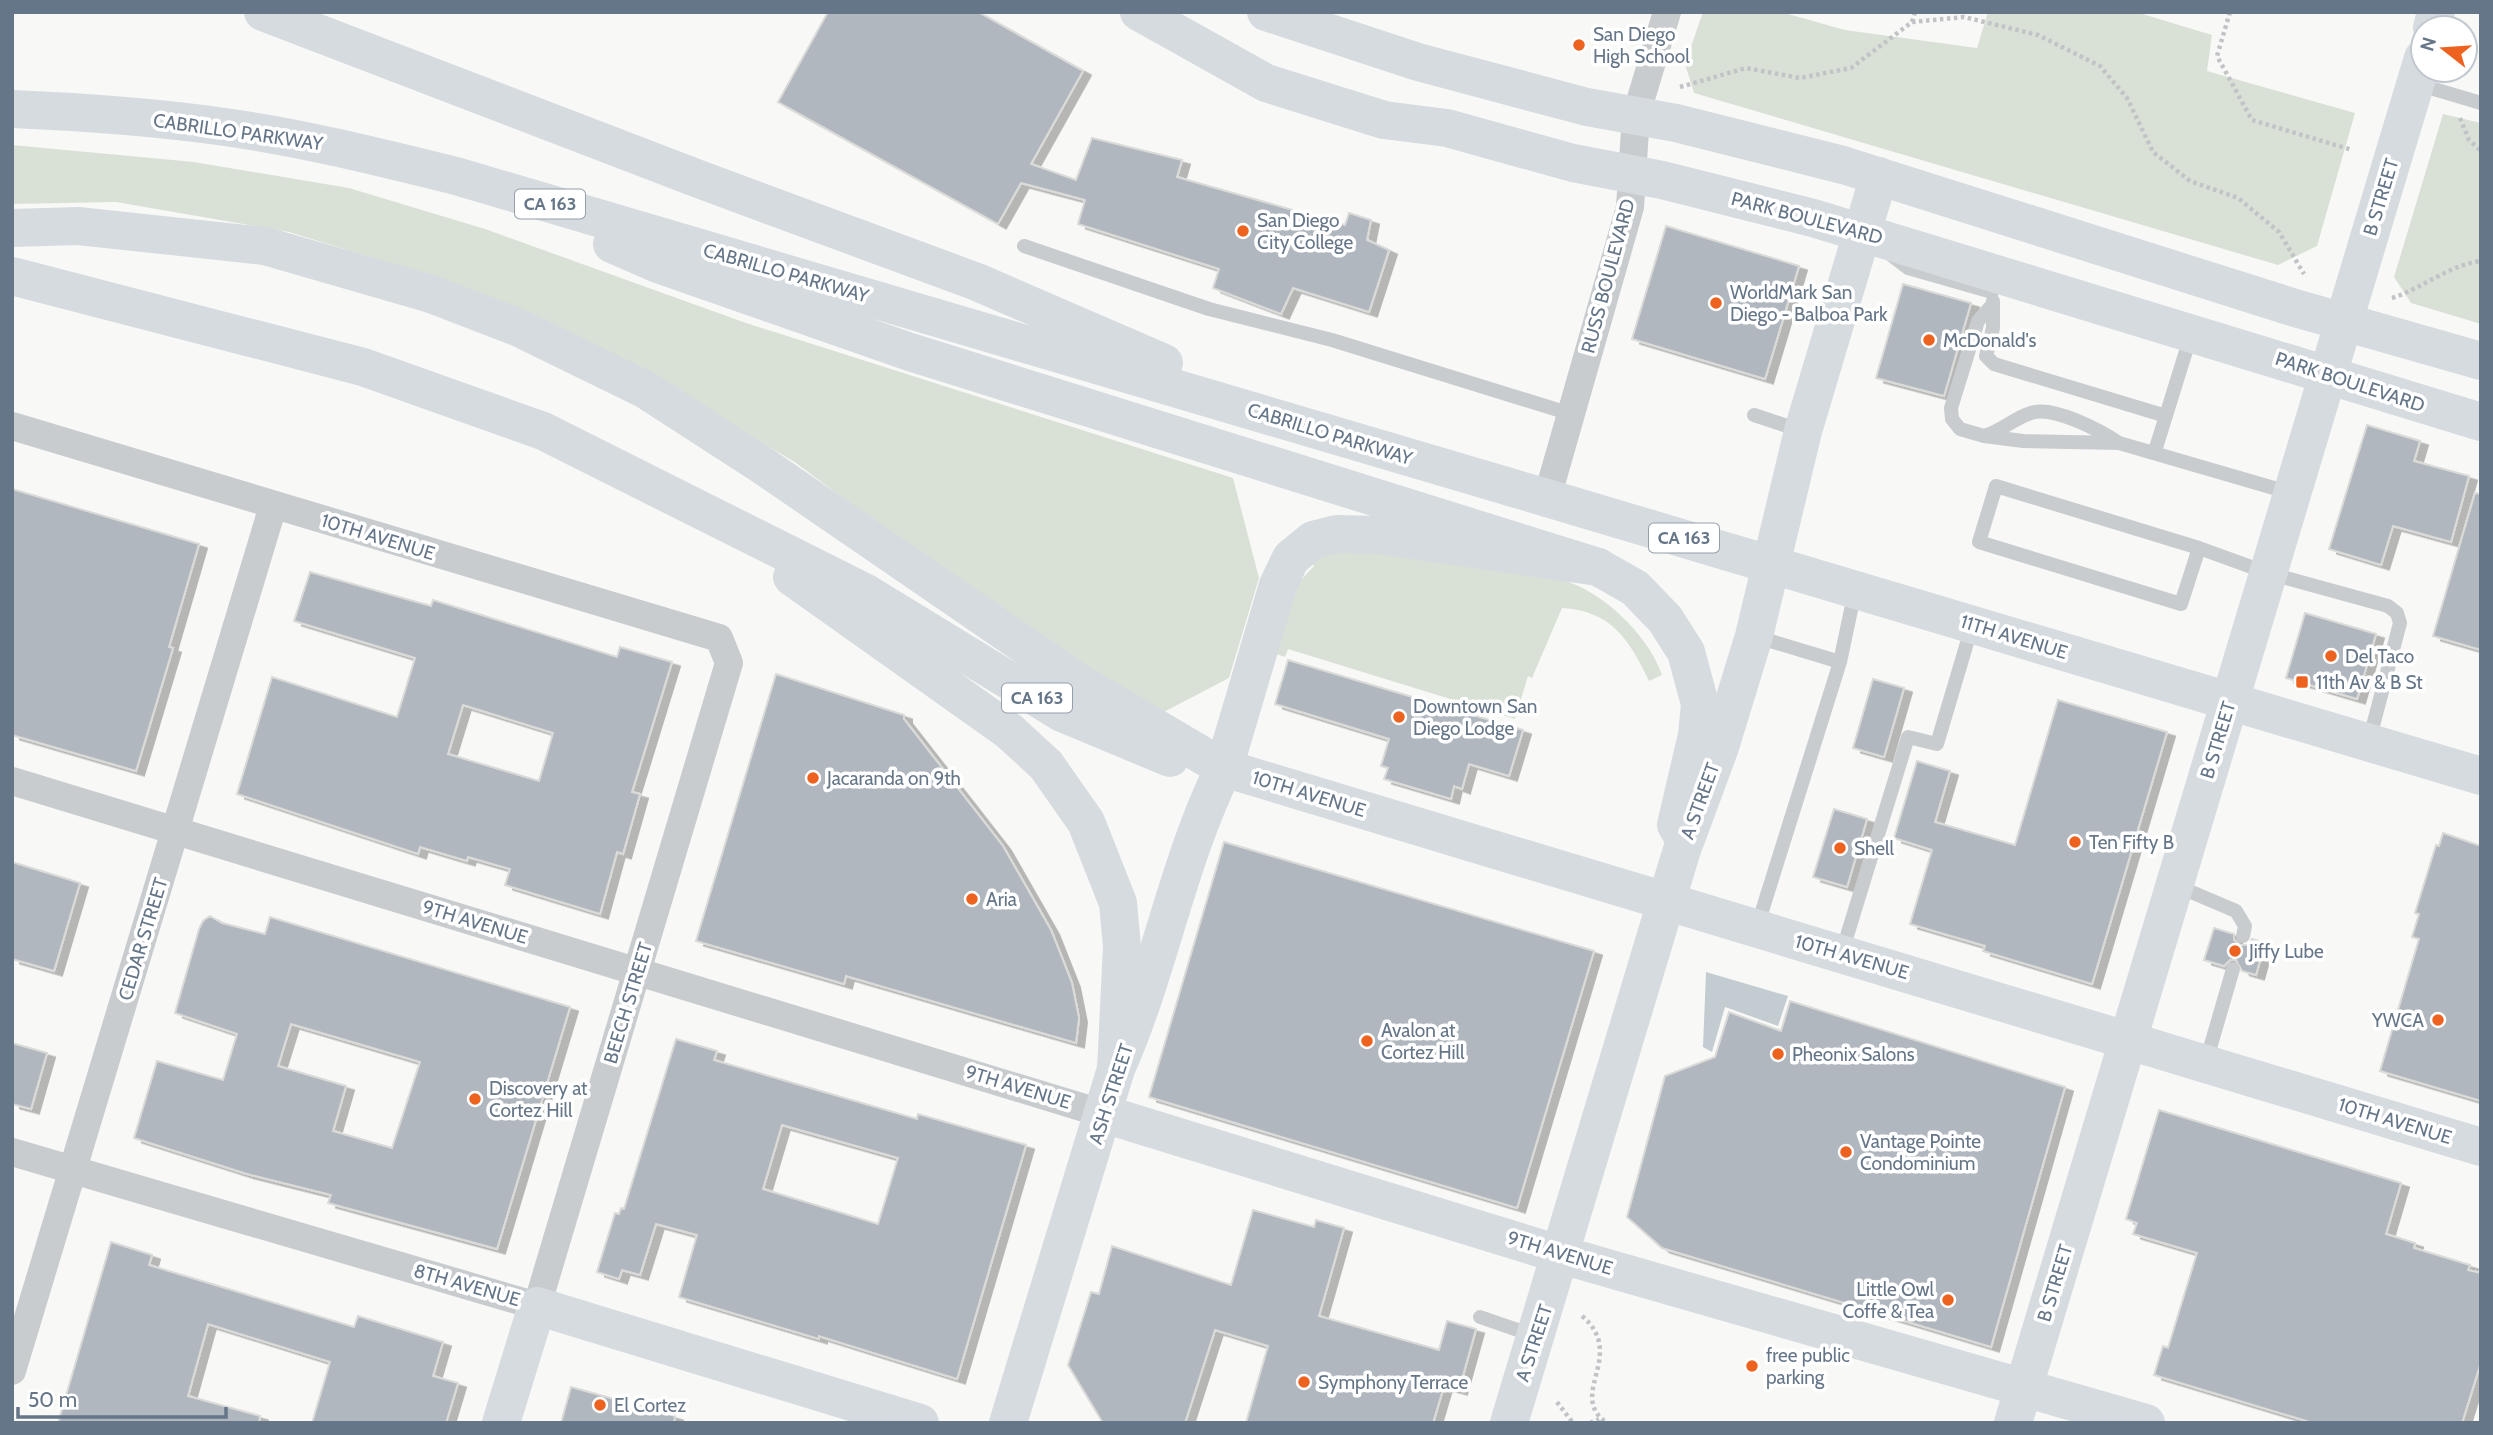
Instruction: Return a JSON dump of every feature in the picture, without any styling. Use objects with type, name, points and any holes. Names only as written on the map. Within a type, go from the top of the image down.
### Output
[{"type":"main road","points":[[262,12],[977,282],[1322,432]]},
{"type":"main road","name":"PARK BOULEVARD","points":[[1139,12],[1266,83],[1384,120],[1447,128],[1573,163],[1631,174],[1862,233],[1998,293],[2329,374],[2481,422]]},
{"type":"main road","points":[[1266,12],[1418,62],[1587,107],[1636,115],[1879,176],[2481,361]]},
{"type":"main road","name":"B STREET","points":[[2013,1423],[2415,84]]},
{"type":"main road","name":"CABRILLO PARKWAY","points":[[12,109],[106,114],[225,127],[344,148],[456,176],[1547,498]]},
{"type":"main road","points":[[456,176],[658,264],[909,352],[1598,567],[1636,588],[1665,619],[1686,652],[1696,680],[1700,704],[1697,735],[1676,825],[1685,840]]},
{"type":"main road","name":"A STREET","points":[[1509,1423],[1562,1255],[1685,840],[1720,747],[1754,636],[1803,431],[1879,176]]},
{"type":"main road","points":[[12,228],[78,226],[265,246],[431,294],[516,327],[646,390],[762,465],[1078,682],[1224,768]]},
{"type":"main road","name":"CA 163","points":[[12,276],[363,367],[543,431],[866,593],[1062,713],[1158,756],[1224,768]]},
{"type":"main road","name":"11TH AVENUE","points":[[1547,498],[1855,590],[1972,618],[2371,730],[2481,776]]},
{"type":"main road","points":[[687,504],[1009,731],[1046,765],[1086,822],[1118,903],[1122,947],[1116,1069]]},
{"type":"main road","name":"ASH STREET","points":[[1008,1423],[1116,1069],[1140,1015],[1201,816],[1224,768],[1278,585],[1292,558],[1313,540],[1337,534],[1377,535],[1598,567]]},
{"type":"main road","name":"10TH AVENUE","points":[[1224,768],[2481,1147]]},
{"type":"main road","name":"9TH AVENUE","points":[[1104,1114],[1562,1255],[2146,1423]]},
{"type":"main road","name":"BEECH STREET","points":[[501,1423],[537,1306]]},
{"type":"main road","name":"8TH AVENUE","points":[[537,1306],[920,1423]]},
{"type":"street","name":"RUSS BOULEVARD","points":[[1547,498],[1630,207],[1636,115],[1667,12]]},
{"type":"street","name":"10TH AVENUE","points":[[12,426],[719,638],[729,663]]},
{"type":"street","name":"CEDAR STREET","points":[[12,1371],[273,506]]},
{"type":"street","name":"BEECH STREET","points":[[537,1306],[729,663]]},
{"type":"street","name":"9TH AVENUE","points":[[12,781],[1104,1114]]},
{"type":"street","name":"8TH AVENUE","points":[[12,1152],[537,1306]]},
{"type":"lane","points":[[2444,84],[2481,103]]},
{"type":"lane","points":[[1024,246],[1209,309],[1332,340],[1571,414]]},
{"type":"lane","points":[[1998,293],[1986,356],[1994,364],[2166,416]]},
{"type":"lane","points":[[1998,293],[1978,321],[1951,408],[1952,419],[1960,429],[1984,436],[2024,441],[2119,443],[2155,451],[2292,494]]},
{"type":"lane","points":[[2155,451],[2166,416],[2177,338]]},
{"type":"lane","points":[[1984,436],[2034,412],[2044,411],[2099,429],[2119,443]]},
{"type":"lane","points":[[1754,415],[1803,431]]},
{"type":"lane","points":[[2199,548],[2181,604],[1979,542],[1996,486],[2199,548],[2268,573],[2388,606],[2396,613],[2400,622],[2371,730]]},
{"type":"lane","points":[[1756,929],[1840,663],[1855,590]]},
{"type":"lane","points":[[1842,954],[1908,737],[1937,744],[1972,618]]},
{"type":"lane","points":[[1754,636],[1840,663]]},
{"type":"lane","points":[[2175,885],[2236,911],[2245,926],[2243,936]]},
{"type":"lane","points":[[2206,1063],[2233,969]]},
{"type":"lane","points":[[1480,1317],[1537,1336]]},
{"type":"path","points":[[1912,22],[1915,12]]},
{"type":"path","points":[[2230,12],[2217,56],[2252,120],[2352,150]]},
{"type":"path","points":[[1680,87],[1746,68],[1800,78],[1851,68],[1912,22],[1964,15],[2038,35],[2100,66],[2126,98],[2153,152],[2190,181],[2238,198],[2279,232],[2304,274]]},
{"type":"path","points":[[2459,112],[2469,140],[2481,151]]},
{"type":"path","points":[[2392,298],[2416,290],[2463,263],[2481,261]]},
{"type":"path","points":[[1582,1316],[1596,1328],[1602,1346],[1592,1387],[1592,1407],[1606,1423]]},
{"type":"path","points":[[1557,1402],[1573,1423]]},
{"type":"path","points":[[1590,1423],[1600,1419]]},
{"type":"shaded area","points":[[1703,12],[1781,12],[1845,30],[1977,48],[1988,12],[2136,12],[2212,35],[2207,71],[2355,113],[2317,246],[2278,265],[1694,93],[1685,64]]},
{"type":"shaded area","points":[[2443,114],[2481,123],[2481,324],[2411,303],[2394,277]]},
{"type":"shaded area","points":[[12,145],[194,162],[349,188],[485,229],[746,323],[1233,478],[1259,578],[1229,678],[1160,714],[934,566],[796,463],[662,382],[435,277],[289,232],[116,202],[12,204]]},
{"type":"shaded area","points":[[1360,549],[1535,574],[1576,585],[1603,600],[1628,622],[1648,648],[1662,675],[1649,681],[1626,640],[1606,621],[1579,610],[1562,608],[1532,678],[1528,676],[1515,719],[1288,649],[1285,657],[1270,652],[1299,582],[1314,566],[1310,561],[1336,550]]},
{"type":"shaded area","points":[[1706,972],[1788,996],[1778,1026],[1725,1007],[1712,1052],[1703,1047]]},
{"type":"building","points":[[828,12],[978,12],[1083,71],[1031,164],[1076,180],[1092,138],[1182,160],[1177,177],[1345,225],[1349,213],[1371,220],[1367,240],[1389,250],[1369,312],[1293,288],[1281,314],[1213,288],[1219,269],[1078,224],[1085,200],[1021,183],[998,224],[778,102]]},
{"type":"building","name":"WorldMark San Diego - Balboa Park","points":[[1666,226],[1799,266],[1765,379],[1632,339]]},
{"type":"building","points":[[1903,284],[1971,303],[1944,396],[1876,378]]},
{"type":"building","points":[[2367,425],[2420,441],[2414,461],[2469,476],[2451,542],[2393,526],[2381,565],[2329,549]]},
{"type":"building","points":[[12,489],[199,544],[169,647],[173,648],[136,771],[12,735]]},
{"type":"building","points":[[2475,493],[2481,494],[2481,650],[2433,636]]},
{"type":"building","points":[[310,572],[431,606],[433,600],[617,657],[620,647],[672,662],[632,792],[640,794],[623,854],[617,852],[600,914],[505,885],[510,869],[468,857],[467,861],[420,847],[418,854],[237,794],[272,677],[397,717],[415,658],[294,621]],"holes":[[[463,705],[553,733],[539,781],[448,754]]]},
{"type":"building","name":"Del Taco","points":[[2305,613],[2376,634],[2357,699],[2286,678]]},
{"type":"building","name":"Downtown San Diego Lodge","points":[[1288,660],[1523,730],[1509,776],[1469,764],[1462,789],[1454,786],[1451,799],[1384,779],[1388,768],[1381,766],[1389,739],[1275,704]]},
{"type":"building","points":[[776,674],[904,715],[904,719],[1003,846],[1051,930],[1072,983],[1079,1018],[1076,1043],[846,976],[844,984],[696,941]]},
{"type":"building","points":[[1873,679],[1904,688],[1884,757],[1853,748]]},
{"type":"building","name":"Ten Fifty B","points":[[2058,700],[2167,732],[2092,984],[1983,951],[1985,946],[1910,924],[1932,850],[1894,838],[1917,761],[1950,771],[1935,822],[2015,845]]},
{"type":"building","name":"Shell","points":[[1834,809],[1867,819],[1847,887],[1813,877]]},
{"type":"building","name":"YWCA","points":[[2443,833],[2481,846],[2481,1101],[2380,1071],[2419,939],[2412,937],[2419,914],[2415,913],[2436,845],[2439,846]]},
{"type":"building","name":"Avalon at Cortez Hill","points":[[1224,842],[1594,951],[1517,1208],[1149,1097]]},
{"type":"building","points":[[12,862],[80,883],[54,971],[12,959]]},
{"type":"building","name":"Discovery at Cortez Hill","points":[[210,916],[222,923],[265,934],[270,917],[570,1007],[497,1249],[328,1203],[331,1195],[247,1174],[134,1138],[157,1061],[223,1080],[237,1034],[175,1013],[203,921]],"holes":[[[291,1024],[420,1062],[392,1148],[333,1131],[346,1086],[278,1066]]]},
{"type":"building","name":"Jiffy Lube","points":[[2214,928],[2234,934],[2234,940],[2240,945],[2247,945],[2252,939],[2265,943],[2256,975],[2242,971],[2236,960],[2230,960],[2224,966],[2204,960]]},
{"type":"building","name":"Vantage Pointe Condominium","points":[[1790,1001],[2065,1087],[1991,1347],[1662,1248],[1627,1217],[1665,1076],[1715,1057],[1729,1012],[1781,1031]]},
{"type":"building","points":[[676,1039],[717,1051],[714,1060],[917,1119],[918,1114],[1026,1145],[957,1379],[819,1336],[819,1339],[679,1297],[697,1235],[656,1224],[640,1275],[622,1270],[619,1279],[597,1272],[615,1213],[619,1214],[621,1208],[624,1209]],"holes":[[[782,1125],[898,1158],[878,1224],[763,1189]]]},
{"type":"building","points":[[12,1043],[47,1053],[31,1109],[12,1104]]},
{"type":"building","points":[[2159,1110],[2401,1183],[2386,1234],[2415,1243],[2414,1248],[2470,1265],[2468,1270],[2481,1273],[2481,1362],[2462,1423],[2313,1423],[2154,1375],[2163,1346],[2168,1348],[2197,1253],[2133,1234],[2137,1223],[2126,1219]]},
{"type":"building","points":[[1253,1210],[1314,1227],[1316,1220],[1344,1228],[1319,1316],[1439,1350],[1447,1321],[1476,1329],[1459,1390],[1444,1386],[1433,1423],[1246,1423],[1268,1346],[1215,1330],[1185,1423],[1103,1423],[1068,1365],[1091,1292],[1099,1294],[1112,1246],[1231,1285]]},
{"type":"building","points":[[111,1242],[152,1255],[149,1265],[354,1327],[358,1316],[443,1342],[433,1376],[458,1383],[446,1423],[312,1423],[330,1362],[208,1324],[188,1396],[260,1416],[259,1423],[58,1423]]},
{"type":"building","name":"El Cortez","points":[[571,1387],[675,1416],[674,1423],[561,1423]]},
{"type":"place","name":"San Diego High School","points":[[1579,45]]},
{"type":"place","name":"San Diego City College","points":[[1243,231]]},
{"type":"place","name":"WorldMark San Diego - Balboa Park","points":[[1716,303]]},
{"type":"place","name":"McDonald's","points":[[1929,340]]},
{"type":"place","name":"Del Taco","points":[[2331,656]]},
{"type":"place","name":"11th Av & B St","points":[[2302,682]]},
{"type":"place","name":"Downtown San Diego Lodge","points":[[1399,717]]},
{"type":"place","name":"Jacaranda on 9th","points":[[813,778]]},
{"type":"place","name":"Ten Fifty B","points":[[2075,842]]},
{"type":"place","name":"Shell","points":[[1840,848]]},
{"type":"place","name":"Aria","points":[[972,899]]},
{"type":"place","name":"Jiffy Lube","points":[[2235,951]]},
{"type":"place","name":"YWCA","points":[[2438,1020]]},
{"type":"place","name":"Avalon at Cortez Hill","points":[[1367,1041]]},
{"type":"place","name":"Pheonix Salons","points":[[1778,1054]]},
{"type":"place","name":"Discovery at Cortez Hill","points":[[475,1099]]},
{"type":"place","name":"Vantage Pointe Condominium","points":[[1846,1152]]},
{"type":"place","name":"Little Owl Coffe & Tea","points":[[1948,1300]]},
{"type":"place","name":"free public parking","points":[[1752,1366]]},
{"type":"place","name":"Symphony Terrace","points":[[1304,1382]]},
{"type":"place","name":"El Cortez","points":[[600,1405]]}]
